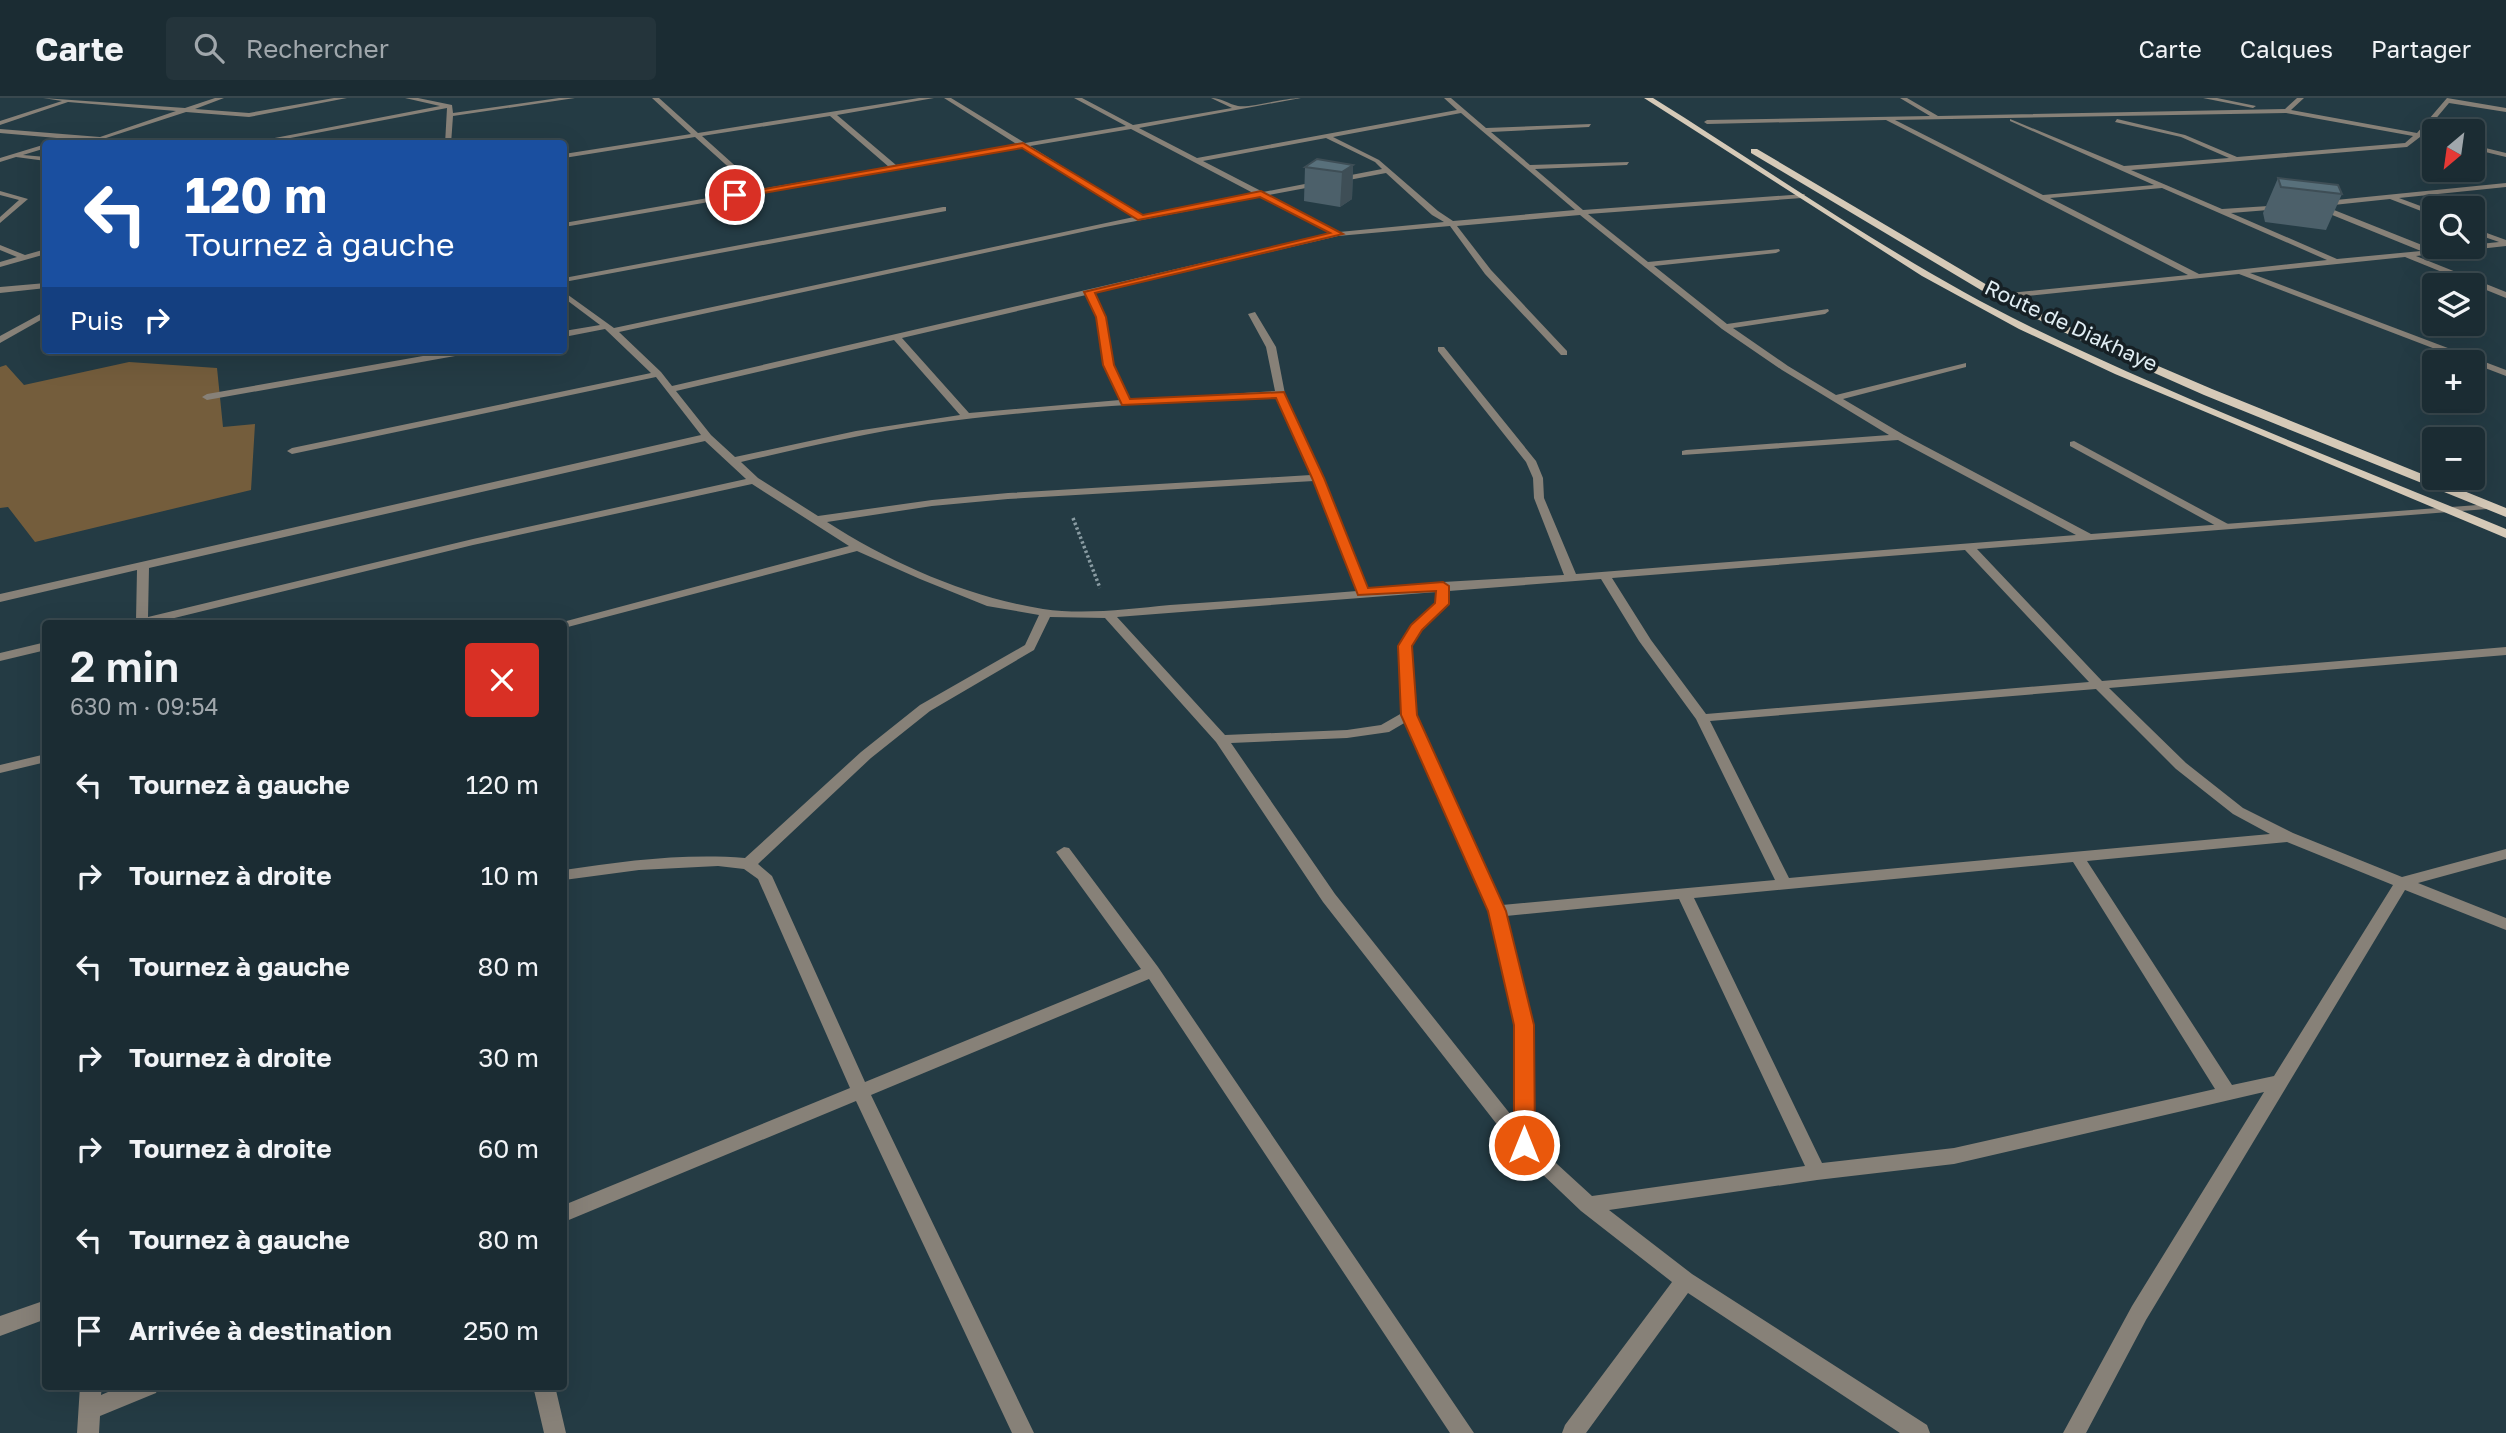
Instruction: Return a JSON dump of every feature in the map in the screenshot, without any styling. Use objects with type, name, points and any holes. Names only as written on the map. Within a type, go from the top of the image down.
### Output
[{"type":"main road","name":"Route de Diakhaye","points":[[1648,98],[1926,274],[2023,327],[2119,372],[2506,534]]},
{"type":"main road","name":"Route de Diakhaye","points":[[1671,98],[2000,297],[2084,338],[2208,392],[2506,513]]},
{"type":"street","points":[[46,98],[249,114],[344,98]]},
{"type":"street","points":[[95,139],[221,98]]},
{"type":"street","points":[[408,98],[450,106]]},
{"type":"street","points":[[449,115],[572,98]]},
{"type":"street","points":[[655,98],[760,191]]},
{"type":"street","points":[[567,156],[931,98]]},
{"type":"street","points":[[947,98],[1141,218]]},
{"type":"street","points":[[1077,98],[1338,234]]},
{"type":"street","points":[[1214,98],[1239,108]]},
{"type":"street","points":[[567,224],[1298,98]]},
{"type":"street","points":[[1447,98],[1584,214],[1725,327],[1785,368],[1900,437],[2089,537]]},
{"type":"street","points":[[1903,98],[1937,118]]},
{"type":"street","points":[[2206,98],[2420,134]]},
{"type":"street","points":[[1707,122],[2287,111],[2301,98]]},
{"type":"street","points":[[0,122],[75,99]]},
{"type":"street","points":[[2124,168],[2407,145],[2449,100],[2506,110]]},
{"type":"street","points":[[447,140],[450,106]]},
{"type":"street","points":[[267,140],[450,106]]},
{"type":"street","points":[[1196,160],[1461,111]]},
{"type":"street","points":[[832,114],[895,167]]},
{"type":"street","points":[[2005,116],[2338,262]]},
{"type":"street","points":[[2094,116],[2183,136],[2239,159]]},
{"type":"street","points":[[1886,119],[2199,277]]},
{"type":"street","points":[[1485,130],[1589,125]]},
{"type":"street","points":[[0,131],[107,140]]},
{"type":"street","points":[[1325,135],[1355,149],[1389,170],[1435,214],[1452,224],[1488,272],[1564,353]]},
{"type":"street","points":[[63,140],[72,137]]},
{"type":"street","points":[[0,160],[42,147]]},
{"type":"street","points":[[2485,150],[2506,155]]},
{"type":"street","points":[[13,156],[42,159]]},
{"type":"street","points":[[1529,167],[1627,163]]},
{"type":"street","points":[[567,334],[609,329],[1141,218],[1389,170]]},
{"type":"street","points":[[2302,205],[2506,185]]},
{"type":"street","points":[[2041,197],[2164,186]]},
{"type":"street","points":[[0,193],[24,199],[0,221]]},
{"type":"street","points":[[670,389],[1338,234],[1628,208],[1802,196]]},
{"type":"street","points":[[2392,197],[2422,209]]},
{"type":"street","points":[[2315,204],[2422,249]]},
{"type":"street","points":[[2223,211],[2289,206]]},
{"type":"street","points":[[567,279],[943,209]]},
{"type":"street","points":[[2485,235],[2506,244]]},
{"type":"street","points":[[2485,246],[2506,244]]},
{"type":"street","points":[[0,247],[23,257]]},
{"type":"street","points":[[1648,264],[1776,251]]},
{"type":"street","points":[[0,265],[42,252]]},
{"type":"street","points":[[2000,297],[2422,253]]},
{"type":"street","points":[[2407,256],[2506,295]]},
{"type":"street","points":[[2240,272],[2506,373]]},
{"type":"street","points":[[0,290],[42,285]]},
{"type":"street","points":[[1089,292],[1101,317],[1109,365],[1126,402]]},
{"type":"street","points":[[567,296],[609,329],[658,374],[707,436],[754,480],[858,547],[991,603],[1046,613],[1108,614],[2487,506]]},
{"type":"street","points":[[1725,327],[1825,312]]},
{"type":"street","points":[[1251,314],[1271,347],[1280,394],[1318,478],[1363,592]]},
{"type":"street","points":[[0,340],[42,315]]},
{"type":"street","points":[[897,337],[968,418]]},
{"type":"street","points":[[1441,349],[1531,461],[1538,478],[1539,498],[1571,577]]},
{"type":"street","points":[[206,397],[449,354]]},
{"type":"street","points":[[1835,398],[1963,365]]},
{"type":"street","points":[[292,450],[658,374]]},
{"type":"street","points":[[733,461],[867,431],[968,418],[1126,402],[1280,394]]},
{"type":"street","points":[[0,598],[707,436]]},
{"type":"street","points":[[1686,453],[1900,437]]},
{"type":"street","points":[[2074,444],[2224,526]]},
{"type":"street","points":[[817,520],[932,503],[1128,487],[1318,478]]},
{"type":"street","points":[[153,620],[472,542],[754,480]]},
{"type":"street","points":[[1967,545],[2098,684],[2181,766],[2238,811],[2288,837],[2506,924]]},
{"type":"street","points":[[567,623],[858,547]]},
{"type":"street","points":[[141,620],[143,565]]},
{"type":"street","points":[[1604,574],[1645,640],[1702,718],[1785,885]]},
{"type":"street","points":[[1443,586],[1442,604],[1416,628],[1405,646],[1409,715],[1497,911],[1524,1025],[1524,1145]]},
{"type":"street","points":[[748,864],[866,755],[925,708],[1030,648],[1046,613]]},
{"type":"street","points":[[1108,614],[1221,739],[1329,898],[1524,1145],[1588,1205],[1685,1280],[1919,1433]]},
{"type":"street","points":[[0,657],[42,647]]},
{"type":"street","points":[[1702,718],[2506,651]]},
{"type":"street","points":[[1221,739],[1347,734],[1384,729],[1409,715]]},
{"type":"street","points":[[0,769],[42,759]]},
{"type":"street","points":[[1497,911],[2288,837]]},
{"type":"street","points":[[1064,852],[1152,971],[1463,1433]]},
{"type":"street","points":[[2074,1433],[2139,1313],[2402,883],[2506,855]]},
{"type":"street","points":[[2077,857],[2227,1093]]},
{"type":"street","points":[[567,875],[639,865],[718,861],[748,864],[764,876],[861,1092],[1023,1433]]},
{"type":"street","points":[[1685,895],[1817,1172]]},
{"type":"street","points":[[567,1213],[1152,971]]},
{"type":"street","points":[[1588,1205],[1817,1172],[1954,1156],[2282,1081]]},
{"type":"street","points":[[1573,1433],[1685,1280]]},
{"type":"street","points":[[0,1326],[42,1310]]},
{"type":"street","points":[[88,1433],[91,1390]]},
{"type":"street","points":[[89,1410],[138,1390]]},
{"type":"street","points":[[545,1390],[555,1433]]},
{"type":"path","points":[[1063,494],[1108,614]]},
{"type":"shaded area","points":[[129,362],[217,368],[223,427],[255,424],[251,490],[35,542],[8,507],[0,508],[0,367],[6,365],[24,385]]},
{"type":"building","points":[[1317,159],[1353,165],[1342,172],[1305,167]]},
{"type":"building","points":[[2278,178],[2338,185],[2342,194],[2281,187]]},
{"type":"route","points":[[735,195],[1023,146],[1141,218],[1261,194],[1338,234],[1089,292],[1101,317],[1109,365],[1126,402],[1280,394],[1318,478],[1363,592],[1443,586],[1442,604],[1416,628],[1405,646],[1409,715],[1497,911],[1524,1025],[1524,1145]]}]
